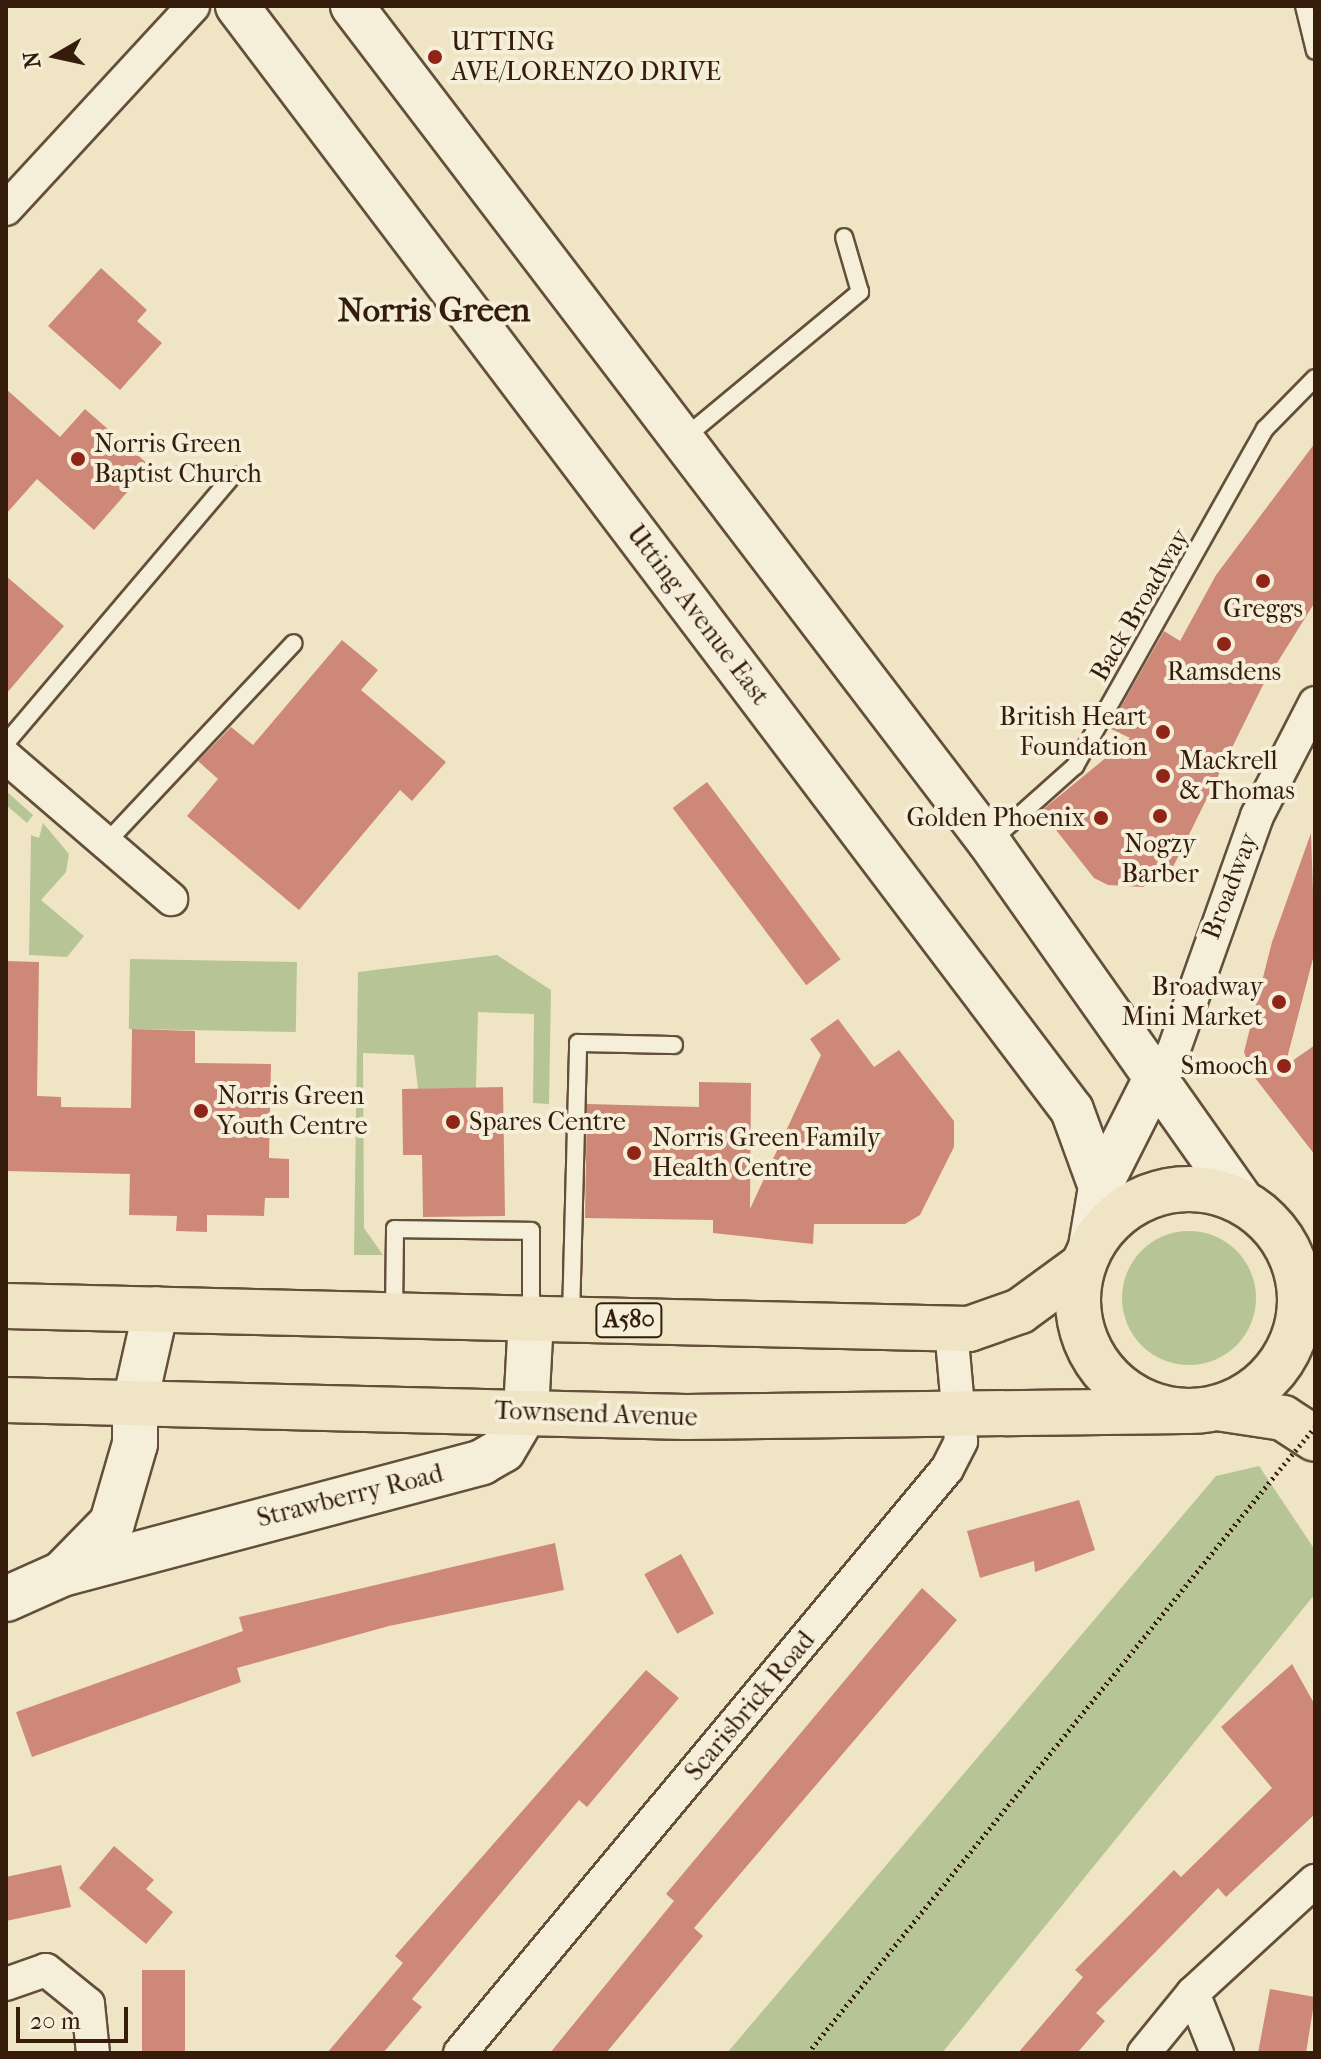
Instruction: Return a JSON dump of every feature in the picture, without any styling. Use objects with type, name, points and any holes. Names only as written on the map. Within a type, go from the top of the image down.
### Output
[{"type":"main road","name":"A580","points":[[6,1306],[951,1329],[1020,1311],[1086,1256],[1117,1214],[1149,1195],[1185,1188],[1243,1202],[1281,1237],[1306,1274],[1289,1348],[1259,1386],[1201,1410],[1128,1393],[1103,1371],[1078,1307],[1086,1256]]},
{"type":"main road","name":"Strawberry Road","points":[[62,1574],[112,1523],[135,1444],[135,1402],[156,1309]]},
{"type":"main road","name":"Strawberry Road","points":[[6,1599],[62,1574],[482,1462],[503,1450],[526,1411],[551,1318]]},
{"type":"main road","name":"Townsend Avenue","points":[[6,1400],[959,1417],[1201,1410],[1283,1418],[1315,1439]]},
{"type":"street","points":[[6,209],[193,6]]},
{"type":"street","name":"Utting Avenue East","points":[[237,6],[1072,1110],[1100,1187],[1086,1256]]},
{"type":"street","points":[[352,6],[679,442],[989,842],[1157,1074],[1243,1202]]},
{"type":"street","name":"Broadway","points":[[1157,1074],[1173,1052],[1257,816],[1315,703]]},
{"type":"street","points":[[6,757],[171,899]]},
{"type":"street","points":[[1100,1187],[1157,1074]]},
{"type":"street","name":"Scarisbrick Road","points":[[460,2053],[947,1469],[961,1441],[951,1329]]},
{"type":"street","points":[[1144,2053],[1193,1993],[1315,1881]]},
{"type":"street","points":[[6,1984],[46,1970],[88,2004],[93,2053]]},
{"type":"street","points":[[1193,1993],[1217,2053]]},
{"type":"lane","points":[[1304,6],[1315,51]]},
{"type":"lane","points":[[679,442],[860,292],[844,237]]},
{"type":"lane","name":"Back Broadway","points":[[989,842],[1075,766],[1265,429],[1315,378]]},
{"type":"lane","points":[[6,743],[233,475]]},
{"type":"lane","points":[[106,843],[294,643]]},
{"type":"lane","points":[[551,1318],[578,1043],[674,1045]]},
{"type":"lane","points":[[394,1315],[395,1229],[531,1231],[551,1318]]},
{"type":"path","points":[[808,2053],[1315,1427]]},
{"type":"green space","points":[[6,791],[33,815],[27,823],[6,805]]},
{"type":"green space","points":[[43,823],[69,854],[66,872],[41,900],[84,936],[67,957],[29,955],[31,835],[39,838]]},
{"type":"green space","points":[[497,955],[551,990],[549,1104],[533,1103],[534,1014],[478,1012],[476,1088],[418,1089],[414,1055],[363,1053],[364,1228],[383,1255],[354,1255],[358,972]]},
{"type":"green space","points":[[130,959],[297,962],[296,1032],[129,1029]]},
{"type":"green space","points":[[1189,1231],[1215,1236],[1237,1250],[1251,1272],[1256,1298],[1251,1324],[1237,1346],[1215,1360],[1189,1365],[1163,1360],[1141,1346],[1127,1324],[1122,1298],[1127,1272],[1141,1250],[1163,1236]]},
{"type":"green space","points":[[1259,1466],[1315,1550],[1315,1594],[942,2053],[727,2053],[1216,1476]]},
{"type":"building","points":[[101,268],[147,310],[137,321],[162,343],[120,390],[48,326]]},
{"type":"building","name":"Norris Green Baptist Church","points":[[6,389],[60,437],[85,409],[150,466],[94,530],[37,479],[6,514]]},
{"type":"building","points":[[1315,443],[1315,602],[1262,687],[1172,869],[1143,887],[1108,885],[1094,878],[1041,811],[1130,738],[1109,728],[1164,631],[1180,641],[1216,575]]},
{"type":"building","points":[[6,576],[64,626],[6,694]]},
{"type":"building","points":[[342,640],[378,670],[361,690],[446,762],[412,801],[400,790],[299,910],[187,816],[218,779],[198,761],[231,727],[253,745]]},
{"type":"building","points":[[707,782],[841,959],[806,985],[673,808]]},
{"type":"building","points":[[1311,833],[1315,951],[1285,1066],[1315,1045],[1315,1155],[1252,1074],[1244,1052],[1272,942]]},
{"type":"building","name":"Norris Green Youth Centre","points":[[6,961],[39,962],[37,1096],[61,1097],[61,1107],[131,1108],[132,1029],[195,1031],[195,1063],[271,1064],[269,1158],[289,1159],[289,1198],[265,1198],[264,1216],[207,1215],[207,1232],[176,1231],[177,1216],[129,1215],[130,1174],[6,1171]]},
{"type":"building","points":[[838,1019],[874,1067],[899,1050],[954,1121],[954,1147],[920,1215],[905,1224],[814,1224],[813,1244],[713,1233],[713,1220],[585,1218],[587,1104],[699,1107],[699,1082],[751,1083],[750,1209],[821,1055],[810,1039]]},
{"type":"building","name":"Spares Centre","points":[[503,1087],[505,1216],[423,1217],[422,1155],[403,1155],[402,1089]]},
{"type":"building","points":[[1079,1500],[1095,1550],[1035,1572],[1034,1561],[980,1578],[967,1531]]},
{"type":"building","points":[[555,1543],[564,1590],[389,1626],[237,1668],[241,1682],[32,1757],[16,1712],[243,1631],[239,1617]]},
{"type":"building","points":[[681,1554],[714,1613],[677,1634],[644,1574]]},
{"type":"building","points":[[922,1588],[957,1620],[694,1928],[703,1936],[606,2053],[550,2053],[674,1901],[666,1894]]},
{"type":"building","points":[[1292,1664],[1315,1705],[1315,1814],[1226,1897],[1218,1888],[1096,2013],[1105,2021],[1077,2053],[1018,2053],[1083,1977],[1075,1970],[1174,1870],[1181,1877],[1272,1788],[1221,1727]]},
{"type":"building","points":[[646,1670],[679,1698],[587,1807],[579,1800],[412,1999],[422,2007],[383,2053],[327,2053],[403,1963],[395,1956]]},
{"type":"building","points":[[114,1846],[154,1880],[146,1889],[173,1912],[146,1944],[79,1888]]},
{"type":"building","points":[[61,1865],[71,1907],[6,1921],[6,1877]]},
{"type":"building","points":[[142,1970],[185,1970],[185,2053],[142,2053]]},
{"type":"building","points":[[1270,1989],[1315,1997],[1306,2053],[1258,2053]]},
{"type":"place","name":"UTTING AVE/LORENZO DRIVE","points":[[435,57]]},
{"type":"place","name":"Norris Green Baptist Church","points":[[78,459]]},
{"type":"place","name":"Greggs","points":[[1263,581]]},
{"type":"place","name":"Ramsdens","points":[[1224,644]]},
{"type":"place","name":"British Heart Foundation","points":[[1163,732]]},
{"type":"place","name":"Mackrell & Thomas","points":[[1163,776]]},
{"type":"place","name":"Nogzy Barber","points":[[1160,816]]},
{"type":"place","name":"Golden Phoenix","points":[[1101,818]]},
{"type":"place","name":"Broadway Mini Market","points":[[1279,1002]]},
{"type":"place","name":"Smooch","points":[[1284,1066]]},
{"type":"place","name":"Norris Green Youth Centre","points":[[201,1111]]},
{"type":"place","name":"Spares Centre","points":[[453,1122]]},
{"type":"place","name":"Norris Green Family Health Centre","points":[[634,1153]]},
{"type":"district","name":"Norris Green","points":[[434,311]]}]
